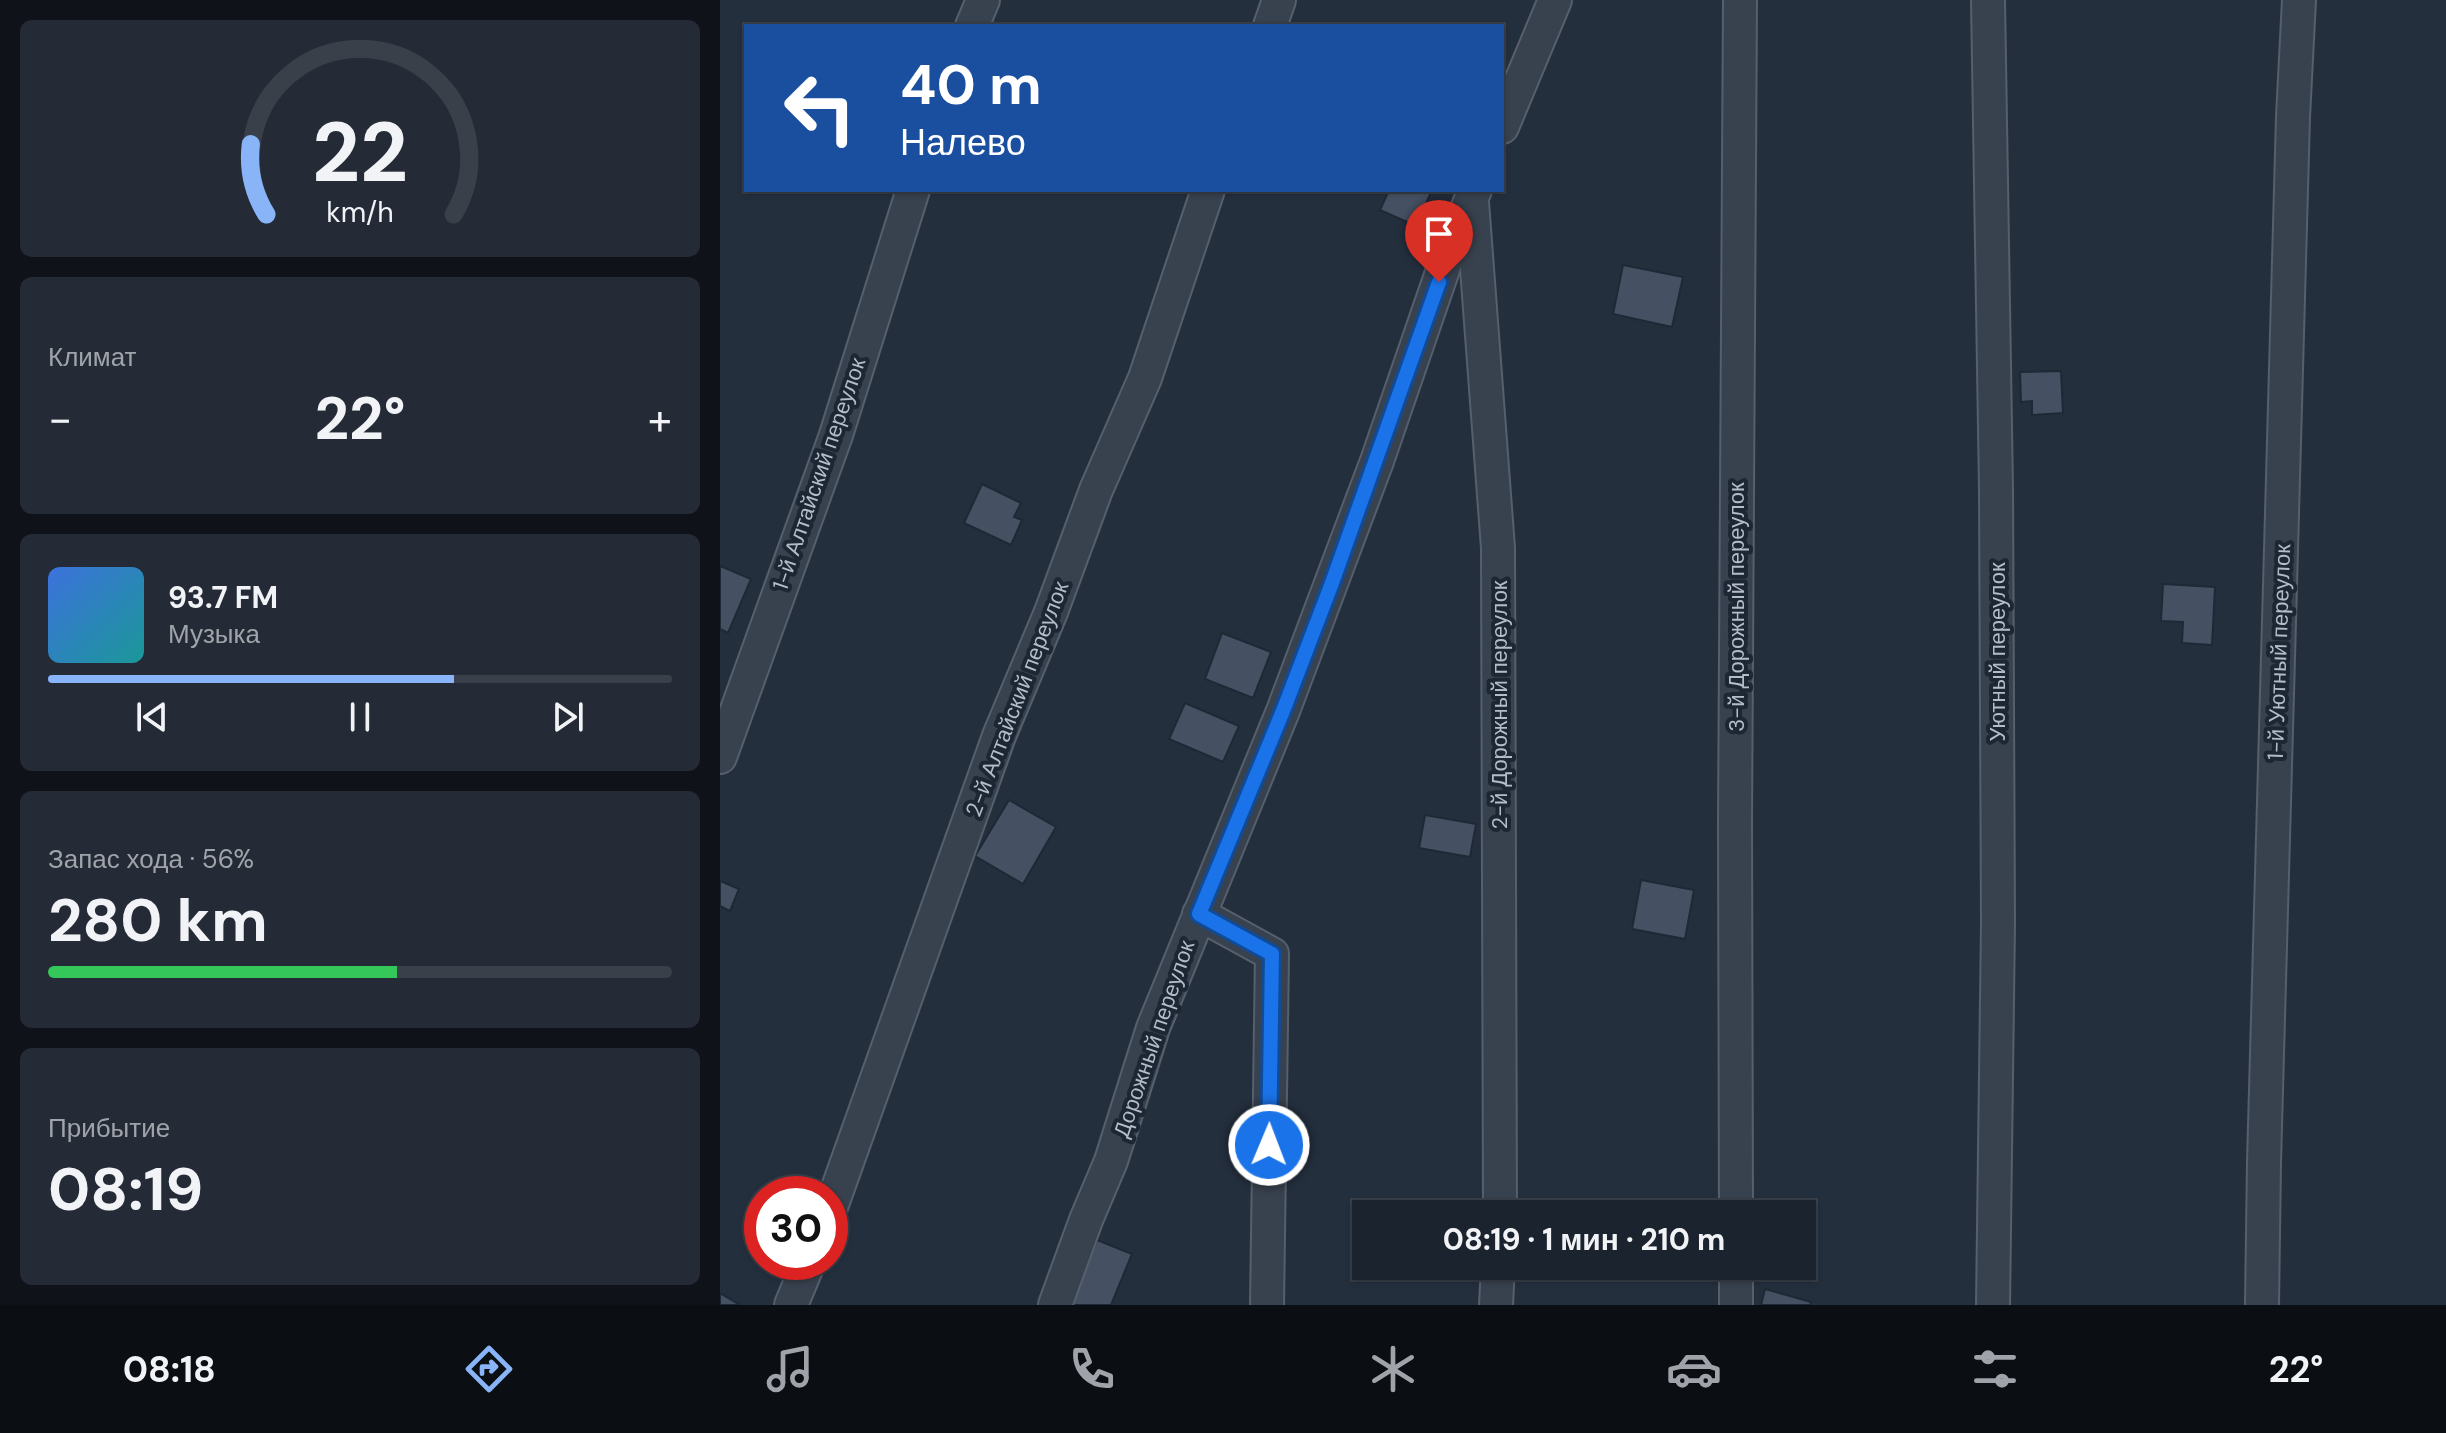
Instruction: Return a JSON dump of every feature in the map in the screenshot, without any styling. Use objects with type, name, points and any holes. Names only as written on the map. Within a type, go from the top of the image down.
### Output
[{"type":"street","points":[[973,24],[983,0]]},
{"type":"street","points":[[1271,24],[1279,0]]},
{"type":"street","points":[[1504,122],[1555,0]]},
{"type":"street","name":"3-й Дорожный переулок","points":[[1736,1200],[1740,0]]},
{"type":"street","name":"Уютный переулок","points":[[1988,0],[1997,536],[1998,923],[1993,1305]]},
{"type":"street","name":"1-й Уютный переулок","points":[[2262,1305],[2293,117],[2299,0]]},
{"type":"street","name":"1-й Алтайский переулок","points":[[720,757],[836,435],[912,192]]},
{"type":"street","name":"2-й Алтайский переулок","points":[[842,1176],[999,736],[1051,612],[1096,490],[1145,378],[1207,192]]},
{"type":"street","name":"Дорожный переулок","points":[[1055,1305],[1111,1161],[1153,1028],[1326,599],[1449,252],[1473,194]]},
{"type":"street","name":"2-й Дорожный переулок","points":[[1473,194],[1498,548],[1500,1200]]},
{"type":"street","points":[[1199,914],[1272,954],[1267,1305]]},
{"type":"street","points":[[791,1305],[801,1280]]},
{"type":"street","points":[[1496,1305],[1497,1280]]},
{"type":"street","points":[[1736,1280],[1736,1305]]},
{"type":"building","points":[[1388,192],[1431,192],[1416,226],[1380,210]]},
{"type":"building","points":[[1623,265],[1683,277],[1672,327],[1613,314]]},
{"type":"building","points":[[2061,371],[2063,413],[2032,415],[2032,401],[2021,402],[2020,372]]},
{"type":"building","points":[[982,484],[1021,503],[1014,517],[1022,520],[1011,545],[964,523]]},
{"type":"building","points":[[720,566],[751,579],[728,633],[720,629]]},
{"type":"building","points":[[2163,584],[2215,587],[2212,645],[2182,643],[2183,622],[2161,621]]},
{"type":"building","points":[[1222,633],[1271,652],[1253,698],[1205,679]]},
{"type":"building","points":[[1185,703],[1239,726],[1223,762],[1169,739]]},
{"type":"building","points":[[1009,800],[1056,827],[1023,884],[975,856]]},
{"type":"building","points":[[1425,815],[1476,824],[1470,857],[1419,848]]},
{"type":"building","points":[[1641,880],[1694,890],[1685,939],[1632,929]]},
{"type":"building","points":[[720,881],[739,889],[730,911],[720,906]]},
{"type":"building","points":[[1097,1240],[1132,1254],[1111,1305],[1070,1305]]},
{"type":"building","points":[[1765,1289],[1811,1302],[1810,1305],[1761,1305]]},
{"type":"building","points":[[720,1293],[740,1305],[720,1305]]},
{"type":"route","points":[[1269,1145],[1272,954],[1199,914],[1332,583],[1439,282]]}]
